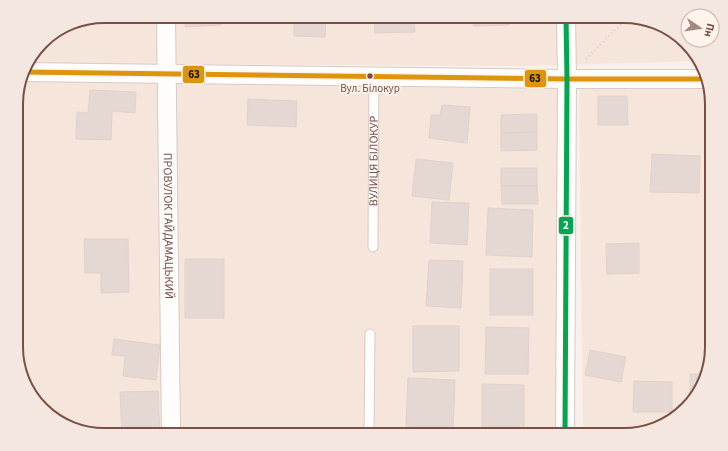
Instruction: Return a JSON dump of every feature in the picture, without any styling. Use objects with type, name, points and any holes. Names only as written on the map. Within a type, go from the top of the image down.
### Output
[{"type":"street","name":"ПРОВУЛОК ГАЙДАМАЦЬКИЙ","points":[[166,23],[172,428]]},
{"type":"street","points":[[565,428],[566,23]]},
{"type":"street","points":[[29,72],[567,79],[701,79]]},
{"type":"lane","name":"ВУЛИЦЯ БІЛОКУР","points":[[373,246],[374,76]]},
{"type":"lane","points":[[369,428],[370,334]]},
{"type":"path","points":[[567,79],[622,23]]},
{"type":"shaded area","points":[[99,23],[624,23],[645,26],[660,31],[677,43],[692,61],[522,66],[34,63],[43,51],[63,34],[78,27]]},
{"type":"shaded area","points":[[26,82],[562,87],[555,428],[99,428],[78,424],[68,420],[43,400],[31,383],[27,373],[23,347],[23,104]]},
{"type":"shaded area","points":[[703,87],[705,99],[705,352],[701,373],[691,392],[673,411],[660,420],[650,424],[629,428],[583,428],[579,88]]},
{"type":"building","points":[[185,23],[221,23],[221,25],[185,27]]},
{"type":"building","points":[[294,23],[326,23],[325,37],[294,36]]},
{"type":"building","points":[[374,23],[414,23],[415,32],[375,33]]},
{"type":"building","points":[[473,23],[509,23],[509,25],[473,26]]},
{"type":"building","points":[[90,90],[136,92],[135,113],[112,111],[111,140],[76,139],[77,112],[88,113]]},
{"type":"building","points":[[598,96],[627,96],[628,125],[598,125]]},
{"type":"building","points":[[248,99],[297,101],[296,127],[247,125]]},
{"type":"building","points":[[442,105],[470,107],[467,143],[429,138],[431,115],[440,115]]},
{"type":"building","points":[[537,114],[537,132],[501,133],[501,115]]},
{"type":"building","points":[[537,132],[537,150],[501,151],[501,133]]},
{"type":"building","points":[[652,154],[700,156],[699,193],[650,192]]},
{"type":"building","points":[[416,159],[453,163],[449,200],[412,196]]},
{"type":"building","points":[[501,168],[537,168],[537,186],[501,186]]},
{"type":"building","points":[[501,186],[537,186],[538,204],[502,204]]},
{"type":"building","points":[[432,202],[469,203],[467,245],[430,243]]},
{"type":"building","points":[[488,208],[533,210],[532,257],[486,255]]},
{"type":"building","points":[[84,239],[128,239],[129,292],[101,293],[101,273],[85,273]]},
{"type":"building","points":[[639,243],[639,273],[607,274],[606,244]]},
{"type":"building","points":[[185,259],[224,259],[224,318],[185,318]]},
{"type":"building","points":[[429,260],[463,261],[461,308],[426,306]]},
{"type":"building","points":[[490,269],[533,269],[533,315],[490,315]]},
{"type":"building","points":[[413,326],[459,326],[459,371],[413,372]]},
{"type":"building","points":[[486,327],[529,328],[528,374],[485,374]]},
{"type":"building","points":[[114,339],[160,345],[156,380],[123,376],[125,356],[112,355]]},
{"type":"building","points":[[590,350],[626,357],[621,382],[585,375]]},
{"type":"building","points":[[690,374],[701,374],[697,383],[690,393]]},
{"type":"building","points":[[408,378],[455,380],[453,428],[406,427]]},
{"type":"building","points":[[634,381],[672,382],[672,412],[633,412]]},
{"type":"building","points":[[482,384],[524,385],[524,428],[482,428]]},
{"type":"building","points":[[158,391],[160,428],[122,428],[120,392]]},
{"type":"transit line","name":"2","points":[[565,428],[566,23]]},
{"type":"transit line","name":"63","points":[[29,72],[567,79],[701,79]]},
{"type":"place","name":"Вул. Білокур","points":[[370,76]]}]
